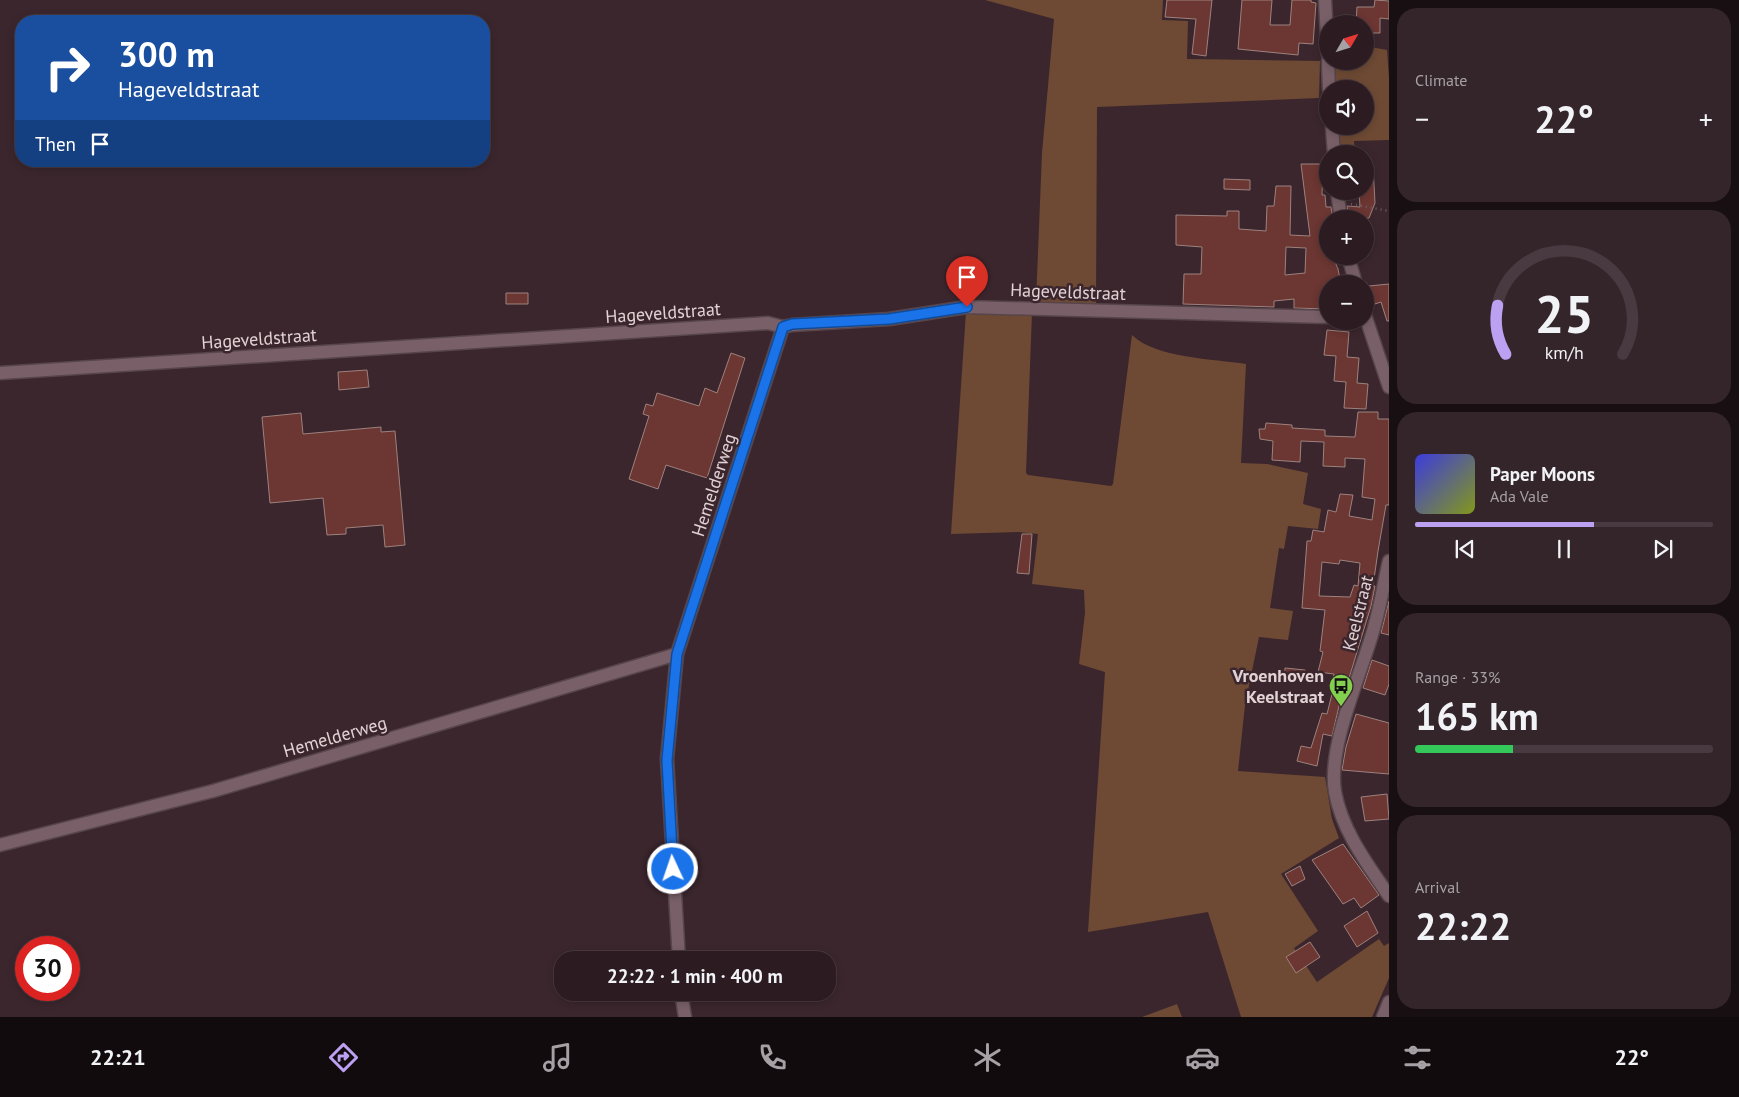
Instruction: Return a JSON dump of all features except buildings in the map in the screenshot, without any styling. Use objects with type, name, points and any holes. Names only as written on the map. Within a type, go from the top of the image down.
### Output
[{"type":"street","points":[[1325,0],[1326,15]]},
{"type":"street","name":"Hageveldstraat","points":[[0,373],[768,323],[783,327],[792,324],[889,319],[967,307],[1319,317]]},
{"type":"street","name":"Hemelderweg","points":[[678,951],[667,760],[677,654],[783,327]]},
{"type":"street","points":[[1369,330],[1389,387]]},
{"type":"street","name":"Keelstraat","points":[[1389,560],[1375,624],[1333,766],[1335,793],[1343,818],[1357,848],[1389,896]]},
{"type":"street","name":"Hemelderweg","points":[[0,845],[213,791],[677,654]]},
{"type":"street","points":[[682,1001],[685,1017]]},
{"type":"street","points":[[1383,1017],[1389,1002]]},
{"type":"path","points":[[1352,200],[1389,210]]},
{"type":"shaded area","points":[[985,0],[1163,0],[1162,20],[1188,21],[1187,59],[1319,61],[1319,98],[1097,107],[1096,304],[1036,302],[1042,153],[1054,19]]},
{"type":"shaded area","points":[[1374,48],[1387,50],[1389,140],[1354,141],[1354,145],[1340,145],[1340,135],[1374,135],[1374,80],[1335,80],[1335,70],[1374,70]]},
{"type":"shaded area","points":[[966,312],[1032,312],[1026,473],[1028,475],[1111,486],[1113,484],[1132,335],[1142,343],[1170,353],[1246,364],[1241,463],[1267,464],[1308,473],[1303,504],[1321,509],[1318,529],[1288,526],[1284,549],[1279,548],[1270,608],[1293,611],[1288,640],[1259,637],[1245,705],[1238,771],[1325,777],[1332,819],[1339,838],[1281,874],[1318,931],[1294,948],[1317,982],[1379,939],[1384,946],[1389,943],[1389,978],[1372,1017],[1241,1017],[1208,912],[1088,932],[1105,672],[1079,664],[1085,613],[1084,590],[1032,584],[1038,534],[1018,532],[951,534]]},
{"type":"shaded area","points":[[1177,1004],[1182,1017],[1142,1017]]},
{"type":"place","name":"Vroenhoven Keelstraat","points":[[1341,707]]},
{"type":"route","points":[[673,869],[667,760],[677,654],[783,327],[792,324],[889,319],[967,307]]}]
